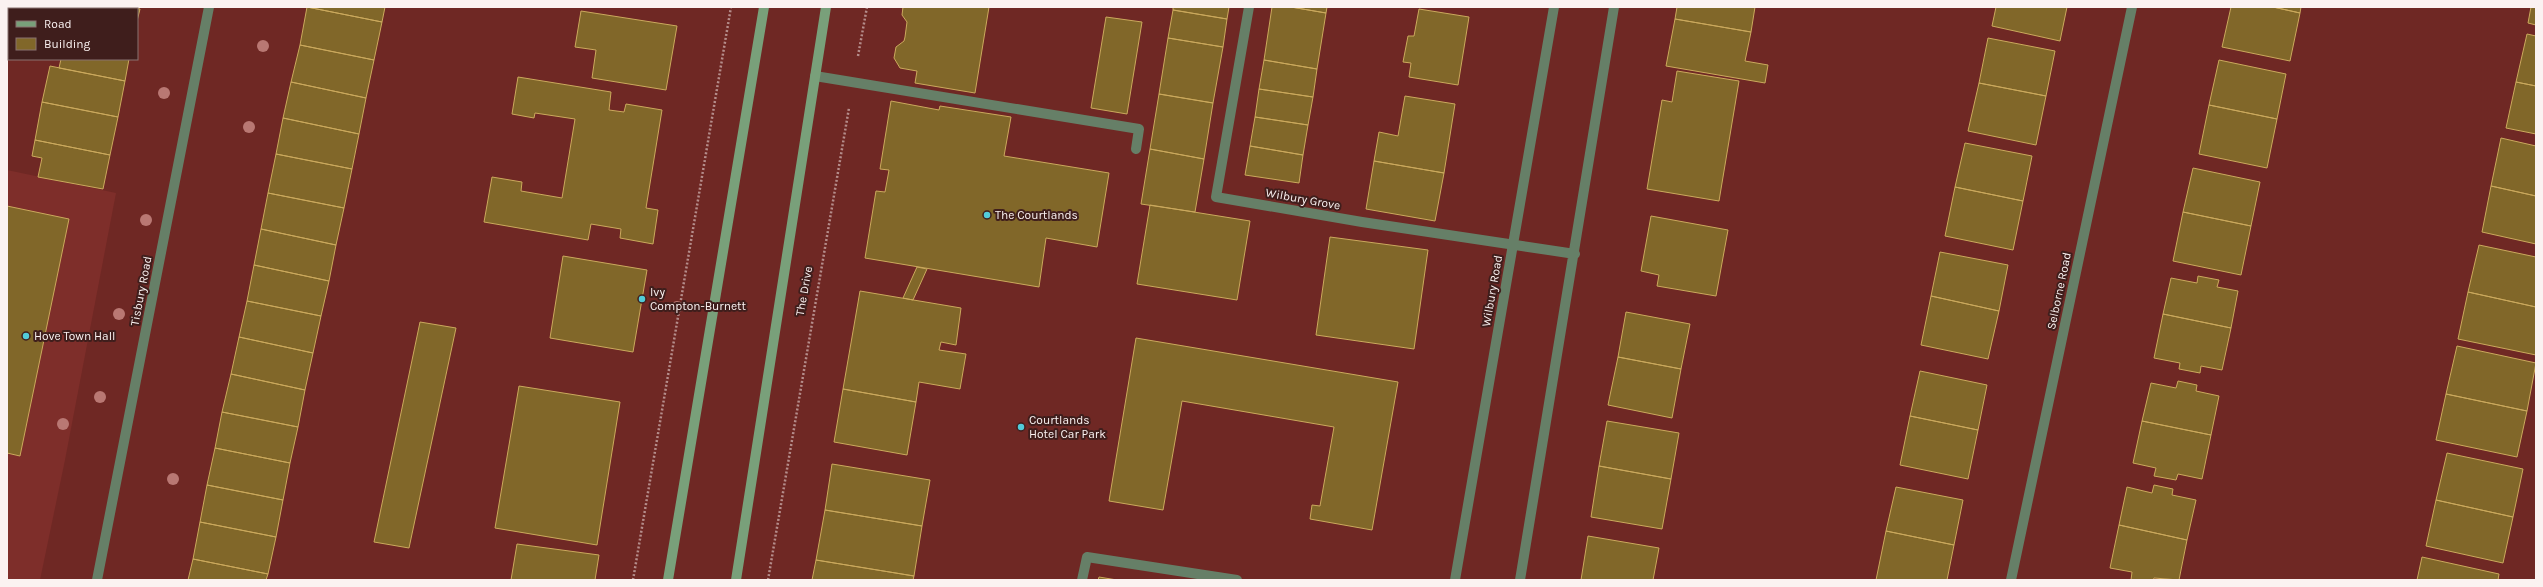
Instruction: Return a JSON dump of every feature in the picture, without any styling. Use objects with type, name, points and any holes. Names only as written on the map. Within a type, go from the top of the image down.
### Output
[{"type":"main road","points":[[668,580],[764,7]]},
{"type":"main road","name":"The Drive","points":[[736,580],[826,7]]},
{"type":"street","name":"Tisbury Road","points":[[97,580],[209,7]]},
{"type":"street","name":"Wilbury Grove","points":[[1249,7],[1216,197],[1362,222],[1513,243],[1575,254]]},
{"type":"street","name":"Wilbury Road","points":[[1456,580],[1554,7]]},
{"type":"street","points":[[1520,580],[1575,254],[1614,7]]},
{"type":"street","name":"Selborne Road","points":[[2011,580],[2132,7]]},
{"type":"street","points":[[815,76],[1139,128],[1136,150]]},
{"type":"street","points":[[1082,580],[1087,557],[1237,580]]},
{"type":"path","points":[[633,580],[732,7]]},
{"type":"path","name":"The Drive","points":[[768,580],[867,7]]},
{"type":"shaded area","points":[[7,170],[116,193],[65,460],[40,580],[7,580]]},
{"type":"building","points":[[131,7],[136,8],[64,8]]},
{"type":"building","points":[[307,7],[385,7],[382,22]]},
{"type":"building","points":[[307,7],[382,22],[374,60],[300,45]]},
{"type":"building","points":[[903,7],[989,7],[975,93],[915,83],[917,71],[900,68],[894,58],[896,47],[904,41],[905,37],[907,22],[902,15]]},
{"type":"building","points":[[1173,7],[1229,7],[1227,19],[1173,10]]},
{"type":"building","points":[[1272,7],[1291,7],[1326,13],[1317,69],[1264,60]]},
{"type":"building","points":[[1291,7],[1327,7],[1326,13]]},
{"type":"building","points":[[1677,7],[1755,7],[1751,32],[1675,19]]},
{"type":"building","points":[[1996,7],[2067,7],[2060,41],[1992,26]]},
{"type":"building","points":[[2231,7],[2273,7],[2300,13],[2290,61],[2222,47]]},
{"type":"building","points":[[2273,7],[2301,7],[2300,13]]},
{"type":"building","points":[[2531,7],[2536,7],[2536,25],[2528,23]]},
{"type":"building","points":[[1419,9],[1469,17],[1458,85],[1409,77],[1411,63],[1403,62],[1408,36],[1414,36]]},
{"type":"building","points":[[1173,10],[1227,19],[1223,47],[1168,38]]},
{"type":"building","points":[[581,11],[677,26],[666,90],[592,78],[596,50],[575,47]]},
{"type":"building","points":[[1106,17],[1142,22],[1127,114],[1091,108]]},
{"type":"building","points":[[1675,19],[1751,32],[1745,61],[1768,65],[1765,83],[1666,66]]},
{"type":"building","points":[[2527,34],[2536,36],[2536,86],[2516,82]]},
{"type":"building","points":[[1168,38],[1223,47],[1213,103],[1159,94]]},
{"type":"building","points":[[1988,38],[2055,51],[2046,96],[1979,83]]},
{"type":"building","points":[[300,45],[374,60],[366,98],[291,82]]},
{"type":"building","points":[[61,60],[129,60],[125,81],[59,68]]},
{"type":"building","points":[[1264,60],[1317,69],[1313,97],[1259,89]]},
{"type":"building","points":[[2219,60],[2286,74],[2277,119],[2209,105]]},
{"type":"building","points":[[50,66],[125,81],[118,117],[42,102]]},
{"type":"building","points":[[1677,71],[1739,81],[1719,201],[1647,189],[1662,100],[1672,102]]},
{"type":"building","points":[[518,77],[611,92],[609,110],[624,112],[626,104],[662,110],[646,208],[658,210],[653,244],[620,238],[621,229],[591,224],[588,240],[484,222],[492,177],[522,182],[521,191],[562,198],[575,119],[535,113],[534,118],[512,114]]},
{"type":"building","points":[[291,82],[366,98],[359,134],[283,118]]},
{"type":"building","points":[[2516,82],[2536,86],[2536,134],[2506,128]]},
{"type":"building","points":[[1979,83],[2046,96],[2036,145],[1968,131]]},
{"type":"building","points":[[1259,89],[1313,97],[1308,125],[1255,117]]},
{"type":"building","points":[[1159,94],[1213,103],[1204,159],[1150,149]]},
{"type":"building","points":[[1405,96],[1455,104],[1444,173],[1374,161],[1379,132],[1398,136]]},
{"type":"building","name":"The Courtlands","points":[[891,101],[939,110],[940,106],[1011,117],[1004,156],[1109,173],[1097,247],[1046,238],[1039,287],[865,258],[876,191],[885,192],[889,170],[880,169]]},
{"type":"building","points":[[42,102],[118,117],[110,155],[35,140]]},
{"type":"building","points":[[2209,105],[2277,119],[2267,168],[2199,154]]},
{"type":"building","points":[[1255,117],[1308,125],[1303,155],[1250,146]]},
{"type":"building","points":[[283,118],[359,134],[352,169],[276,154]]},
{"type":"building","points":[[2501,138],[2536,146],[2536,196],[2491,186]]},
{"type":"building","points":[[35,140],[110,155],[103,189],[38,177],[42,158],[32,156]]},
{"type":"building","points":[[1965,143],[2032,156],[2023,201],[1955,187]]},
{"type":"building","points":[[1250,146],[1303,155],[1299,183],[1245,175]]},
{"type":"building","points":[[1150,149],[1204,159],[1195,212],[1141,204]]},
{"type":"building","points":[[276,154],[352,169],[344,208],[268,193]]},
{"type":"building","points":[[1374,161],[1444,173],[1435,221],[1366,209]]},
{"type":"building","points":[[2193,168],[2260,182],[2251,226],[2183,212]]},
{"type":"building","points":[[2491,186],[2536,196],[2536,244],[2482,232]]},
{"type":"building","points":[[1955,187],[2023,201],[2013,250],[1945,236]]},
{"type":"building","points":[[268,193],[344,208],[336,245],[261,229]]},
{"type":"building","points":[[1150,205],[1250,221],[1237,300],[1137,284]]},
{"type":"building","name":"Hove Town Hall","points":[[7,206],[69,219],[20,456],[7,453]]},
{"type":"building","points":[[2183,212],[2251,226],[2241,275],[2173,261]]},
{"type":"building","points":[[1651,216],[1728,230],[1716,296],[1657,286],[1659,275],[1641,271]]},
{"type":"building","points":[[261,229],[336,245],[329,281],[254,265]]},
{"type":"building","points":[[1330,237],[1428,250],[1414,349],[1316,335]]},
{"type":"building","points":[[2479,245],[2536,257],[2536,307],[2468,292]]},
{"type":"building","points":[[1940,252],[2008,265],[1999,311],[1931,296]]},
{"type":"building","points":[[563,256],[647,270],[633,352],[550,338]]},
{"type":"building","points":[[254,265],[329,281],[321,316],[247,301]]},
{"type":"building","points":[[917,267],[927,269],[913,300],[903,298]]},
{"type":"building","points":[[2198,276],[2219,280],[2217,287],[2238,291],[2231,328],[2163,314],[2171,278],[2197,283]]},
{"type":"building","points":[[860,291],[961,308],[956,345],[941,342],[939,350],[966,354],[960,389],[919,382],[916,402],[843,389]]},
{"type":"building","points":[[2468,292],[2536,307],[2536,355],[2458,339]]},
{"type":"building","points":[[1931,296],[1999,311],[1988,359],[1921,345]]},
{"type":"building","points":[[247,301],[321,316],[313,353],[239,337]]},
{"type":"building","points":[[1626,312],[1690,324],[1681,369],[1618,357]]},
{"type":"building","points":[[2163,314],[2231,328],[2222,370],[2201,366],[2200,373],[2179,369],[2180,363],[2154,358]]},
{"type":"building","points":[[420,322],[456,328],[409,548],[374,542]]},
{"type":"building","points":[[239,337],[313,353],[305,390],[231,374]]},
{"type":"building","points":[[1136,338],[1398,382],[1372,530],[1310,519],[1312,505],[1320,506],[1334,427],[1182,401],[1163,510],[1109,501]]},
{"type":"building","points":[[2457,346],[2536,363],[2527,411],[2446,394]]},
{"type":"building","points":[[1618,357],[1681,369],[1672,418],[1608,405]]},
{"type":"building","points":[[1920,371],[1987,385],[1978,430],[1910,416]]},
{"type":"building","points":[[231,374],[305,390],[298,427],[222,412]]},
{"type":"building","points":[[2178,381],[2197,385],[2196,391],[2219,396],[2211,435],[2142,421],[2151,383],[2176,388]]},
{"type":"building","points":[[519,386],[620,402],[597,545],[495,528]]},
{"type":"building","points":[[843,389],[916,402],[907,455],[834,442]]},
{"type":"building","points":[[2446,394],[2527,411],[2517,457],[2436,440]]},
{"type":"building","points":[[222,412],[298,427],[290,463],[215,448]]},
{"type":"building","points":[[1910,416],[1978,430],[1968,479],[1900,465]]},
{"type":"building","points":[[1607,421],[1679,433],[1671,479],[1599,466]]},
{"type":"building","points":[[2142,421],[2211,435],[2202,479],[2178,474],[2176,480],[2154,476],[2156,468],[2133,463]]},
{"type":"building","points":[[215,448],[290,463],[283,500],[207,485]]},
{"type":"building","points":[[2447,453],[2523,469],[2513,517],[2436,500]]},
{"type":"building","points":[[832,464],[930,480],[922,526],[825,510]]},
{"type":"building","points":[[1599,466],[1671,479],[1662,529],[1591,517]]},
{"type":"building","points":[[207,485],[283,500],[276,537],[200,522]]},
{"type":"building","points":[[2154,485],[2173,489],[2172,495],[2196,500],[2187,540],[2119,525],[2127,487],[2152,493]]},
{"type":"building","points":[[1896,487],[1963,500],[1954,545],[1886,531]]},
{"type":"building","points":[[2436,500],[2513,517],[2503,563],[2426,546]]},
{"type":"building","points":[[825,510],[922,526],[914,576],[816,560]]},
{"type":"building","points":[[200,522],[276,537],[268,574],[193,559]]},
{"type":"building","points":[[2119,525],[2187,540],[2179,580],[2154,578],[2153,580],[2131,580],[2132,572],[2110,568]]},
{"type":"building","points":[[1886,531],[1954,545],[1947,580],[1876,580]]},
{"type":"building","points":[[1588,536],[1659,548],[1653,580],[1581,580]]},
{"type":"building","points":[[517,544],[599,555],[595,580],[511,580]]},
{"type":"building","points":[[2422,557],[2499,574],[2498,580],[2417,580]]},
{"type":"building","points":[[193,559],[268,574],[266,580],[188,580]]},
{"type":"building","points":[[816,560],[914,576],[913,580],[812,580]]},
{"type":"building","points":[[1099,577],[1117,580],[1098,580]]},
{"type":"place","name":"The Courtlands","points":[[987,215]]},
{"type":"place","name":"Ivy Compton-Burnett","points":[[642,299]]},
{"type":"place","name":"Hove Town Hall","points":[[26,336]]},
{"type":"place","name":"Courtlands Hotel Car Park","points":[[1021,427]]}]
